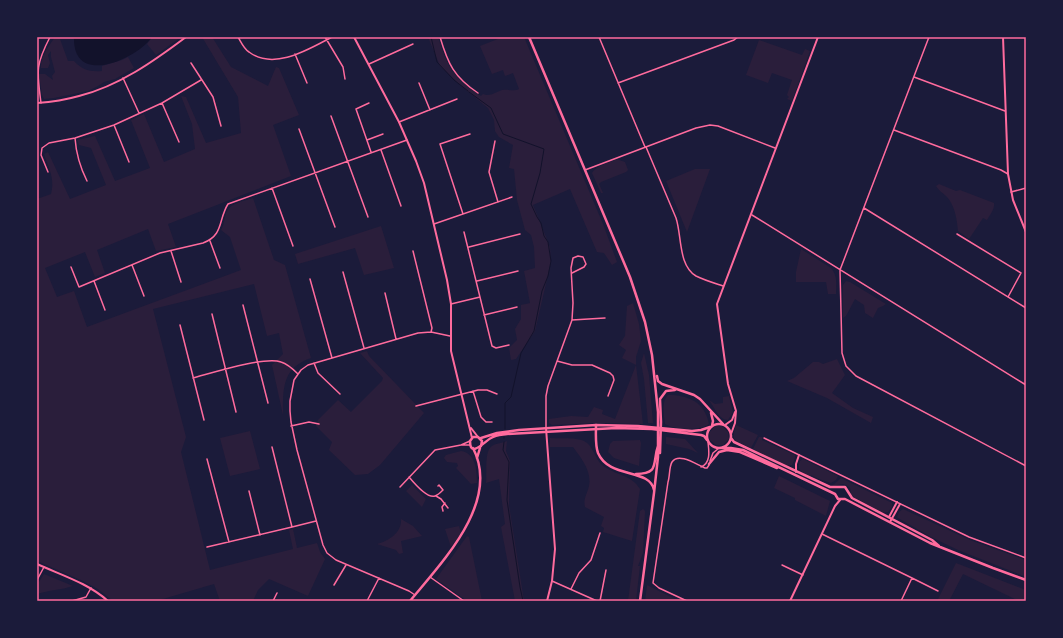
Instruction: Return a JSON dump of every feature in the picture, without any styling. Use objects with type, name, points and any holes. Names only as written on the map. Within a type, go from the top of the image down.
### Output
[{"type":"main road","points":[[529,37],[632,284],[645,322],[655,372],[660,422]]},
{"type":"main road","points":[[655,372],[660,383],[676,390],[694,395],[704,402],[729,429],[731,438],[728,445],[720,448]]},
{"type":"main road","points":[[640,601],[660,444],[660,399],[666,391],[676,390]]},
{"type":"main road","points":[[708,441],[707,434],[713,421],[711,411]]},
{"type":"main road","points":[[410,601],[430,577],[463,532],[473,512],[480,489],[481,478],[471,439],[479,437],[483,438],[497,433],[596,425],[638,426],[692,431],[701,430],[717,424],[724,425]]},
{"type":"main road","points":[[596,425],[597,451],[605,463],[617,470],[635,474],[650,481],[653,485],[654,493]]},
{"type":"main road","points":[[472,446],[475,449],[481,447],[487,440],[499,435],[616,428],[652,429],[701,435],[704,436],[714,447],[743,450],[830,488],[845,487],[848,494],[852,498],[890,520]]},
{"type":"main road","points":[[477,458],[482,441],[479,437]]},
{"type":"main road","points":[[731,438],[734,442],[835,494],[840,500],[844,499],[848,494]]},
{"type":"main road","points":[[635,474],[648,474],[652,470],[660,444]]},
{"type":"main road","points":[[709,464],[719,452],[734,450],[787,469]]},
{"type":"main road","points":[[835,494],[837,488]]},
{"type":"main road","points":[[844,499],[932,540],[939,546],[1026,580]]},
{"type":"street","points":[[41,103],[37,71],[38,63],[50,37]]},
{"type":"street","points":[[37,103],[81,96],[123,78],[153,61],[186,37]]},
{"type":"street","points":[[238,37],[249,52],[260,58],[272,60],[296,54],[332,37]]},
{"type":"street","points":[[325,37],[343,67],[345,79]]},
{"type":"street","points":[[354,37],[399,122],[424,183],[447,280],[451,304],[450,336],[452,356],[470,427],[471,439],[461,445]]},
{"type":"street","points":[[440,37],[443,48],[455,73],[478,93]]},
{"type":"street","points":[[598,37],[678,222],[682,252],[686,266],[696,276],[723,286]]},
{"type":"street","points":[[618,83],[734,40],[738,37]]},
{"type":"street","points":[[731,434],[735,423],[736,411],[728,384],[716,304],[818,37]]},
{"type":"street","points":[[929,37],[840,270],[843,360],[850,372],[866,382],[1026,466]]},
{"type":"street","points":[[1003,37],[1008,174],[1011,192],[1026,232]]},
{"type":"street","points":[[369,64],[413,44]]},
{"type":"street","points":[[296,54],[307,83]]},
{"type":"street","points":[[191,63],[213,97],[221,126]]},
{"type":"street","points":[[914,77],[1005,111]]},
{"type":"street","points":[[123,78],[139,113]]},
{"type":"street","points":[[48,172],[41,155],[42,148],[49,143],[75,138],[114,125],[162,103],[201,80]]},
{"type":"street","points":[[419,83],[430,110]]},
{"type":"street","points":[[399,122],[457,99]]},
{"type":"street","points":[[162,103],[179,142]]},
{"type":"street","points":[[369,103],[356,109],[371,152]]},
{"type":"street","points":[[331,116],[368,217]]},
{"type":"street","points":[[114,125],[129,162]]},
{"type":"street","points":[[585,170],[696,128],[710,125],[728,129],[775,148]]},
{"type":"street","points":[[299,129],[335,227]]},
{"type":"street","points":[[894,130],[1001,170],[1008,174]]},
{"type":"street","points":[[367,140],[383,134]]},
{"type":"street","points":[[463,214],[440,144],[470,134]]},
{"type":"street","points":[[75,138],[75,148],[87,181]]},
{"type":"street","points":[[71,267],[79,287],[160,254],[210,241],[220,227],[228,204],[407,140]]},
{"type":"street","points":[[495,141],[489,172],[498,202]]},
{"type":"street","points":[[380,149],[401,206]]},
{"type":"street","points":[[272,188],[293,246]]},
{"type":"street","points":[[1011,192],[1026,188]]},
{"type":"street","points":[[434,224],[512,197]]},
{"type":"street","points":[[864,208],[1026,308]]},
{"type":"street","points":[[750,214],[1026,385]]},
{"type":"street","points":[[464,232],[469,247],[492,346],[496,348],[509,345]]},
{"type":"street","points":[[469,247],[520,234]]},
{"type":"street","points":[[957,234],[1021,273],[1008,297]]},
{"type":"street","points":[[210,241],[220,268]]},
{"type":"street","points":[[171,251],[181,282]]},
{"type":"street","points":[[413,251],[432,328],[431,332]]},
{"type":"street","points":[[547,601],[552,580],[555,549],[546,432],[546,396],[552,374],[572,320],[571,268],[574,258],[578,256],[583,257],[586,264],[584,267],[572,274]]},
{"type":"street","points":[[132,265],[144,296]]},
{"type":"street","points":[[476,281],[518,271]]},
{"type":"street","points":[[343,272],[364,348]]},
{"type":"street","points":[[310,279],[332,358]]},
{"type":"street","points":[[94,281],[105,310]]},
{"type":"street","points":[[385,293],[396,339]]},
{"type":"street","points":[[451,304],[480,297]]},
{"type":"street","points":[[243,305],[268,403]]},
{"type":"street","points":[[484,315],[517,307]]},
{"type":"street","points":[[212,314],[236,412]]},
{"type":"street","points":[[572,320],[605,318]]},
{"type":"street","points":[[180,325],[204,420]]},
{"type":"street","points":[[415,595],[409,591],[346,565],[332,557],[325,550],[291,426],[290,401],[292,388],[298,374],[304,367],[418,333],[431,332],[450,336]]},
{"type":"street","points":[[193,378],[271,360],[280,361],[288,365],[298,374]]},
{"type":"street","points":[[557,361],[572,365],[592,365],[610,372],[614,380],[608,396]]},
{"type":"street","points":[[314,363],[318,373],[340,394]]},
{"type":"street","points":[[416,406],[473,391],[483,390],[497,394]]},
{"type":"street","points":[[473,391],[481,417],[486,422],[492,422]]},
{"type":"street","points":[[724,425],[732,420],[736,411]]},
{"type":"street","points":[[291,426],[309,422],[319,424]]},
{"type":"street","points":[[470,427],[479,437]]},
{"type":"street","points":[[764,438],[969,537],[1026,558]]},
{"type":"street","points":[[701,467],[706,464],[709,456],[708,441]]},
{"type":"street","points":[[400,487],[435,450],[461,445],[472,446]]},
{"type":"street","points":[[272,447],[292,527]]},
{"type":"street","points":[[687,601],[659,588],[653,583],[668,482],[673,462],[681,458],[701,467],[707,468],[713,453],[720,448]]},
{"type":"street","points":[[797,473],[796,464],[800,455]]},
{"type":"street","points":[[207,459],[229,542]]},
{"type":"street","points":[[787,469],[796,464]]},
{"type":"street","points":[[409,477],[427,494],[442,499],[448,508]]},
{"type":"street","points":[[436,496],[443,490],[439,485],[438,486]]},
{"type":"street","points":[[250,491],[260,535]]},
{"type":"street","points":[[790,601],[835,506],[837,498]]},
{"type":"street","points":[[835,506],[840,500]]},
{"type":"street","points":[[890,520],[897,502]]},
{"type":"street","points":[[443,511],[442,507],[445,503]]},
{"type":"street","points":[[890,520],[900,504]]},
{"type":"street","points":[[207,547],[316,521]]},
{"type":"street","points":[[572,589],[579,573],[591,560],[600,533]]},
{"type":"street","points":[[822,534],[938,591]]},
{"type":"street","points":[[37,564],[91,588],[108,601]]},
{"type":"street","points":[[334,585],[346,565]]},
{"type":"street","points":[[782,565],[803,575]]},
{"type":"street","points":[[37,580],[44,567]]},
{"type":"street","points":[[600,601],[606,570]]},
{"type":"street","points":[[430,577],[464,601]]},
{"type":"street","points":[[366,601],[379,578]]},
{"type":"street","points":[[901,601],[912,578]]},
{"type":"street","points":[[552,580],[596,601]]},
{"type":"street","points":[[72,601],[86,596],[91,588]]},
{"type":"street","points":[[273,601],[277,593]]},
{"type":"shaded area","points":[[55,37],[60,39],[68,61],[74,61],[86,70],[102,71],[102,66],[128,57],[134,68],[115,79],[104,82],[88,91],[44,99],[39,74],[45,74],[53,80],[52,76],[55,72],[51,51],[48,55],[50,63],[48,68],[41,68],[41,64],[45,52]]},
{"type":"shaded area","points":[[71,37],[152,37],[144,45],[121,60],[107,64],[95,65],[84,62],[77,54],[74,39]]},
{"type":"shaded area","points":[[152,37],[181,37],[156,55],[147,44]]},
{"type":"shaded area","points":[[202,37],[212,37],[231,67],[268,86],[276,67],[279,68],[299,115],[273,125],[291,176],[168,224],[176,247],[156,251],[148,229],[97,250],[105,273],[95,277],[85,252],[45,268],[57,297],[74,291],[87,327],[241,270],[230,237],[221,230],[226,213],[231,206],[253,198],[274,260],[285,265],[311,358],[301,362],[289,373],[284,388],[283,415],[272,365],[283,354],[279,333],[267,336],[254,284],[153,309],[186,437],[181,452],[210,570],[293,549],[289,530],[293,529],[297,548],[317,543],[320,552],[325,559],[308,596],[269,579],[258,590],[253,601],[220,601],[214,584],[156,601],[113,601],[98,589],[83,581],[37,561],[37,199],[51,194],[52,188],[51,174],[44,154],[48,152],[70,199],[106,185],[91,148],[79,145],[77,140],[95,136],[115,181],[150,168],[131,120],[144,114],[164,162],[195,149],[192,124],[181,96],[186,97],[206,143],[241,133],[238,97]]},
{"type":"shaded area","points":[[428,37],[438,37],[445,57],[453,71],[464,83],[481,96],[483,94],[491,95],[502,90],[519,89],[513,73],[505,76],[503,70],[492,74],[480,46],[503,37],[524,37],[603,224],[617,262],[612,265],[604,253],[597,252],[570,189],[533,205],[550,247],[551,262],[535,331],[516,359],[511,360],[509,348],[517,340],[515,329],[521,319],[521,305],[530,303],[524,271],[535,268],[534,247],[531,235],[525,230],[517,200],[514,169],[509,168],[513,145],[499,137],[495,131],[494,120],[488,108],[461,86],[440,66]]},
{"type":"shaded area","points":[[759,40],[802,55],[805,49],[810,51],[792,101],[787,99],[789,97],[787,95],[792,80],[772,73],[768,83],[746,75]]},
{"type":"shaded area","points":[[615,160],[625,162],[628,170],[601,182],[599,184],[603,193],[601,193],[592,173],[599,167]]},
{"type":"shaded area","points":[[695,169],[710,169],[687,232],[666,181]]},
{"type":"shaded area","points":[[939,184],[994,203],[993,210],[987,220],[983,218],[969,239],[958,231],[954,209],[947,197],[936,186]]},
{"type":"shaded area","points":[[381,226],[394,268],[364,275],[355,248],[298,264],[295,254]]},
{"type":"shaded area","points":[[801,249],[831,268],[836,277],[836,294],[828,294],[826,282],[796,282],[796,272]]},
{"type":"shaded area","points":[[846,281],[886,304],[878,308],[873,318],[865,313],[864,305],[855,299],[846,316],[843,318],[843,285]]},
{"type":"shaded area","points":[[633,303],[639,324],[641,341],[636,357],[636,365],[622,358],[626,350],[619,345],[625,336],[627,306]]},
{"type":"shaded area","points":[[367,351],[369,356],[424,413],[380,465],[368,474],[355,475],[329,450],[332,442],[316,426],[318,420],[338,400],[351,412],[382,381],[383,378],[360,353]]},
{"type":"shaded area","points":[[644,353],[649,375],[653,423],[648,423],[641,363]]},
{"type":"shaded area","points":[[837,359],[845,375],[832,393],[853,408],[873,417],[871,423],[827,398],[787,381],[794,378],[813,362],[823,364]]},
{"type":"shaded area","points":[[636,365],[643,424],[596,423],[552,425],[549,423],[549,419],[571,416],[588,417],[594,407],[603,410],[602,414],[615,419]]},
{"type":"shaded area","points":[[668,395],[689,398],[700,405],[707,416],[709,424],[700,428],[687,429],[675,428],[665,424],[664,401]]},
{"type":"shaded area","points":[[729,396],[733,412],[728,420],[719,416],[709,400],[715,404],[723,403],[723,397]]},
{"type":"shaded area","points":[[736,425],[758,435],[751,448],[738,443],[734,439]]},
{"type":"shaded area","points":[[715,426],[722,426],[728,432],[729,439],[723,445],[716,445],[710,440],[709,433]]},
{"type":"shaded area","points":[[250,431],[260,469],[230,476],[220,438]]},
{"type":"shaded area","points":[[666,437],[685,439],[698,453],[689,449],[666,444]]},
{"type":"shaded area","points":[[759,437],[763,437],[762,440],[795,455],[792,465],[778,462],[753,449]]},
{"type":"shaded area","points":[[550,438],[584,441],[590,446],[602,465],[607,469],[632,480],[640,489],[632,541],[603,532],[604,528],[601,526],[604,517],[585,507],[585,499],[590,480],[585,465],[573,447],[550,447]]},
{"type":"shaded area","points":[[640,440],[639,466],[614,458],[608,452],[610,444],[613,441]]},
{"type":"shaded area","points":[[507,441],[506,451],[510,461],[509,505],[524,601],[515,601],[501,527],[505,524],[499,479],[486,483],[487,457],[489,449],[494,445]]},
{"type":"shaded area","points":[[461,451],[470,455],[475,463],[477,483],[471,484],[456,468],[458,466],[457,463],[447,462],[444,458],[446,455]]},
{"type":"shaded area","points":[[803,459],[838,476],[836,480],[831,483],[811,475],[809,477],[799,469],[800,461]]},
{"type":"shaded area","points":[[779,476],[830,501],[826,516],[774,488]]},
{"type":"shaded area","points":[[841,478],[892,503],[892,507],[888,512],[882,513],[855,498],[851,494],[850,488],[846,485],[843,484],[832,486]]},
{"type":"shaded area","points":[[412,485],[426,499],[422,507],[406,491]]},
{"type":"shaded area","points":[[643,509],[645,511],[643,553],[638,566],[640,566],[636,601],[628,601],[640,511]]},
{"type":"shaded area","points":[[903,509],[970,540],[1026,560],[1026,577],[958,550],[931,537],[897,517],[899,512]]},
{"type":"shaded area","points":[[401,519],[413,526],[422,536],[401,541],[403,553],[399,554],[396,550],[377,544],[394,536],[401,524]]},
{"type":"shaded area","points":[[459,526],[461,533],[451,547],[445,529]]},
{"type":"shaded area","points":[[467,536],[469,537],[482,601],[467,601],[436,579]]},
{"type":"shaded area","points":[[956,563],[1026,590],[1026,601],[1019,601],[963,574],[949,601],[937,601]]},
{"type":"shaded area","points":[[44,574],[73,586],[46,592],[37,594],[37,585]]},
{"type":"shaded area","points":[[647,585],[679,601],[645,601]]},
{"type":"waterway","points":[[431,37],[437,62],[454,80],[468,91]]},
{"type":"waterway","points":[[469,92],[491,108],[503,134],[544,149],[540,173],[531,204],[541,223],[544,236],[548,242],[551,261],[548,276],[542,291],[534,331],[521,353],[511,397],[505,403],[505,429]]},
{"type":"waterway","points":[[504,442],[503,450],[509,462],[507,500],[523,601]]}]
